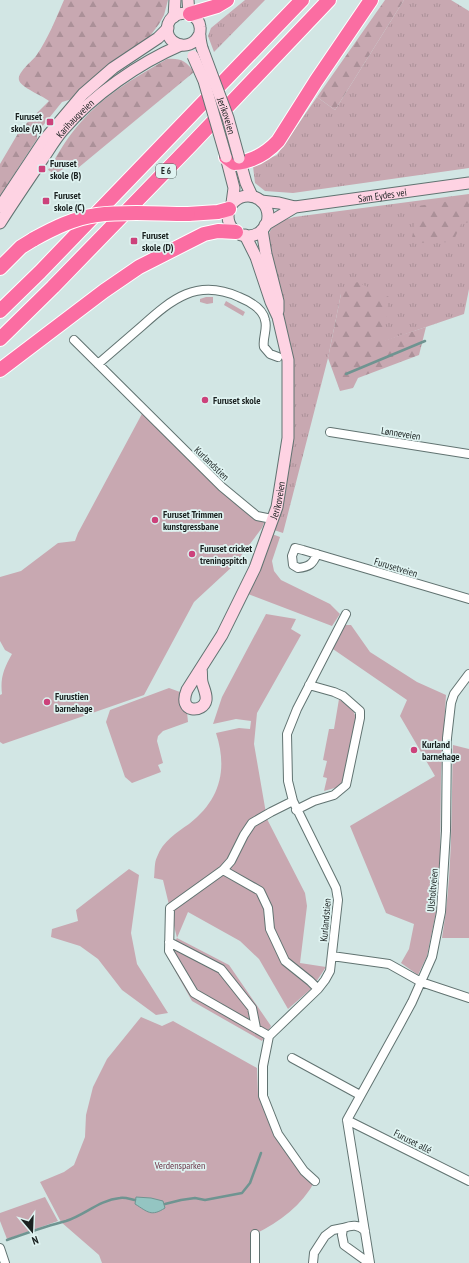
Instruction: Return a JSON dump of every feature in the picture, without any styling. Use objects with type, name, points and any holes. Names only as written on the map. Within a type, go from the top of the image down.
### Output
[{"type":"highway","points":[[190,14],[217,6],[226,0]]},
{"type":"highway","name":"E 6","points":[[0,311],[40,272],[302,0]]},
{"type":"highway","name":"E 6","points":[[0,339],[53,287],[191,145],[329,0]]},
{"type":"highway","points":[[234,162],[266,153],[278,141],[316,81],[371,0]]},
{"type":"highway","points":[[0,268],[21,247],[69,222],[96,215],[127,213],[188,214],[218,212],[231,206]]},
{"type":"highway","points":[[0,370],[104,291],[139,267],[204,234],[218,231],[241,233]]},
{"type":"main road","points":[[174,17],[175,0]]},
{"type":"main road","name":"Jerikoveien","points":[[188,0],[190,14],[194,16],[199,23],[199,35],[202,48],[228,118],[234,162],[234,188],[229,220],[230,225],[241,233],[256,257],[271,302],[278,317],[288,360],[288,438],[277,507],[255,568],[222,635],[201,669]]},
{"type":"main road","points":[[168,28],[174,17],[181,13],[190,14]]},
{"type":"main road","name":"Jerikoveien","points":[[168,28],[172,41],[183,45],[193,56],[204,81],[234,162],[256,199],[266,210],[267,220],[263,227],[266,254],[278,301],[278,317]]},
{"type":"main road","name":"Karihaugveien","points":[[0,207],[45,139],[83,94],[113,68],[158,38],[168,28]]},
{"type":"main road","points":[[183,45],[195,41],[199,35]]},
{"type":"main road","name":"Karihaugveien","points":[[0,223],[62,131],[82,110],[104,91],[148,62],[183,45]]},
{"type":"main road","name":"Sam Eydes vei","points":[[256,199],[295,207],[469,183]]},
{"type":"main road","points":[[231,206],[241,197],[256,199]]},
{"type":"main road","name":"Sam Eydes vei","points":[[263,227],[295,207]]},
{"type":"main road","points":[[241,233],[254,234],[263,227]]},
{"type":"street","points":[[98,364],[164,306],[185,294],[202,290],[220,290],[231,293],[254,306],[266,321],[264,348],[270,354],[278,357]]},
{"type":"street","name":"Kurlandstien","points":[[74,340],[222,487],[257,516],[272,519]]},
{"type":"street","name":"Lønneveien","points":[[330,432],[469,454]]},
{"type":"street","name":"Furusetveien","points":[[317,554],[469,599]]},
{"type":"street","name":"Kurlandstien","points":[[269,1036],[318,989],[330,971],[338,900],[336,888],[296,810],[293,801],[288,781],[288,734],[297,709],[346,614]]},
{"type":"street","name":"Ulsholtveien","points":[[347,1120],[400,1026],[432,957],[440,912],[446,831],[447,738],[451,703],[454,694],[469,674]]},
{"type":"street","points":[[296,810],[314,801],[334,795],[346,785],[360,718],[360,711],[343,696],[309,685]]},
{"type":"street","points":[[293,801],[252,823],[231,861],[224,870],[170,908],[169,951],[194,993],[269,1036],[263,1066],[263,1096],[278,1134],[304,1171],[315,1181]]},
{"type":"street","points":[[224,870],[260,890],[268,908],[270,929],[285,961],[318,989]]},
{"type":"street","points":[[169,942],[220,969],[252,1008],[256,1028]]},
{"type":"street","points":[[332,956],[389,964],[421,982],[469,998]]},
{"type":"street","points":[[292,1058],[360,1095]]},
{"type":"street","points":[[347,1120],[370,1263]]},
{"type":"street","name":"Furuset allé","points":[[347,1120],[469,1181]]},
{"type":"street","points":[[313,1263],[314,1253],[325,1236],[333,1230],[351,1225],[360,1227],[365,1231]]},
{"type":"street","points":[[343,1228],[342,1235],[344,1245],[370,1263]]},
{"type":"street","points":[[255,1234],[255,1263]]},
{"type":"street","points":[[0,1248],[5,1263]]},
{"type":"green space","points":[[64,0],[168,0],[164,15],[147,40],[110,65],[72,99],[62,102],[37,133],[37,139],[0,196],[0,164],[20,130],[49,101],[23,86],[20,83],[19,77],[22,71],[36,56],[44,43]]},
{"type":"green space","points":[[245,0],[265,0],[214,52],[208,36],[211,28]]},
{"type":"green space","points":[[385,0],[404,0],[335,110],[317,97]]},
{"type":"green space","points":[[404,0],[451,0],[469,11],[469,168],[293,193],[265,191],[255,183],[253,166],[277,155],[317,97],[335,110]]},
{"type":"green space","points":[[167,59],[183,61],[194,72],[78,168],[68,166],[55,174],[48,170],[71,134],[95,107],[129,82]]},
{"type":"green space","points":[[469,194],[469,289],[464,314],[382,342],[341,294],[328,358],[283,533],[274,530],[294,438],[292,353],[267,241],[271,230],[279,222],[294,217]]},
{"type":"green space","points":[[469,198],[469,222],[461,224],[453,242],[411,243],[418,206]]},
{"type":"green space","points":[[357,282],[389,297],[383,341],[426,327],[419,355],[358,378],[353,388],[340,391],[328,358],[341,294]]},
{"type":"green space","points":[[213,297],[213,303],[207,304],[200,302],[200,299]]},
{"type":"green space","points":[[226,301],[245,312],[243,316],[224,305]]},
{"type":"green space","points":[[144,410],[195,462],[266,518],[262,528],[234,565],[194,602],[144,695],[3,744],[0,742],[0,695],[2,694],[3,673],[12,654],[5,650],[0,641],[0,577],[21,571],[58,543],[75,541]]},
{"type":"green space","points":[[272,534],[280,537],[272,561],[274,571],[281,580],[330,604],[340,614],[332,626],[248,594]]},
{"type":"green space","points":[[266,614],[296,619],[291,629],[301,635],[257,713],[254,744],[267,819],[305,893],[307,906],[300,963],[326,967],[312,988],[288,1009],[259,959],[240,941],[188,912],[177,938],[163,880],[154,878],[156,859],[166,842],[200,815],[214,794],[219,783],[221,772],[220,747],[216,733],[239,728],[250,729],[251,721],[236,719],[213,724],[222,697]]},
{"type":"green space","points":[[343,625],[351,625],[370,652],[417,682],[446,695],[441,773],[440,863],[436,912],[427,956],[418,975],[401,963],[409,949],[414,924],[386,913],[350,826],[435,776],[400,716],[407,700],[330,647]]},
{"type":"green space","points":[[169,688],[180,692],[179,699],[187,712],[188,722],[163,731],[158,736],[157,741],[163,763],[158,765],[161,772],[132,783],[125,777],[106,722],[110,710]]},
{"type":"green space","points":[[339,699],[353,710],[356,718],[343,781],[338,787],[324,791],[327,778],[323,777],[327,761],[323,760],[329,729],[334,729]]},
{"type":"green space","points":[[453,745],[469,749],[469,938],[442,938],[446,914],[450,866]]},
{"type":"green space","points":[[129,869],[139,875],[131,933],[137,964],[168,1013],[156,1015],[122,990],[98,959],[80,946],[51,937],[52,929],[78,921],[76,910]]},
{"type":"green space","points":[[177,938],[229,965],[271,1026],[262,1041],[192,1001],[165,953]]},
{"type":"green space","name":"Verdensparken","points":[[141,1017],[162,1026],[173,1021],[257,1068],[258,1095],[274,1136],[291,1159],[315,1181],[304,1198],[290,1212],[255,1234],[255,1263],[102,1263],[99,1255],[61,1222],[40,1182],[64,1172],[74,1165],[85,1137],[86,1115],[93,1087],[107,1059]]},
{"type":"green space","points":[[45,1197],[58,1221],[7,1239],[0,1221],[0,1213]]},
{"type":"water","points":[[136,1197],[151,1198],[163,1201],[165,1208],[153,1213],[150,1212],[135,1204]]},
{"type":"waterway","points":[[346,374],[425,341]]},
{"type":"waterway","points":[[165,1204],[181,1200],[195,1198],[205,1200],[242,1193],[250,1183],[261,1153]]},
{"type":"waterway","points":[[7,1240],[66,1221],[112,1199],[123,1198],[135,1200]]},
{"type":"place","name":"Furuset skole (A)","points":[[50,122]]},
{"type":"place","name":"Furuset skole (B)","points":[[42,169]]},
{"type":"place","name":"Furuset skole (C)","points":[[46,201]]},
{"type":"place","name":"Furuset skole (D)","points":[[134,241]]},
{"type":"place","name":"Furuset skole","points":[[205,400]]},
{"type":"place","name":"Furuset Trimmen kunstgressbane","points":[[155,520]]},
{"type":"place","name":"Furuset cricket treningspitch","points":[[192,554]]},
{"type":"place","name":"Furustien barnehage","points":[[47,702]]},
{"type":"place","name":"Kurland barnehage","points":[[414,750]]}]
